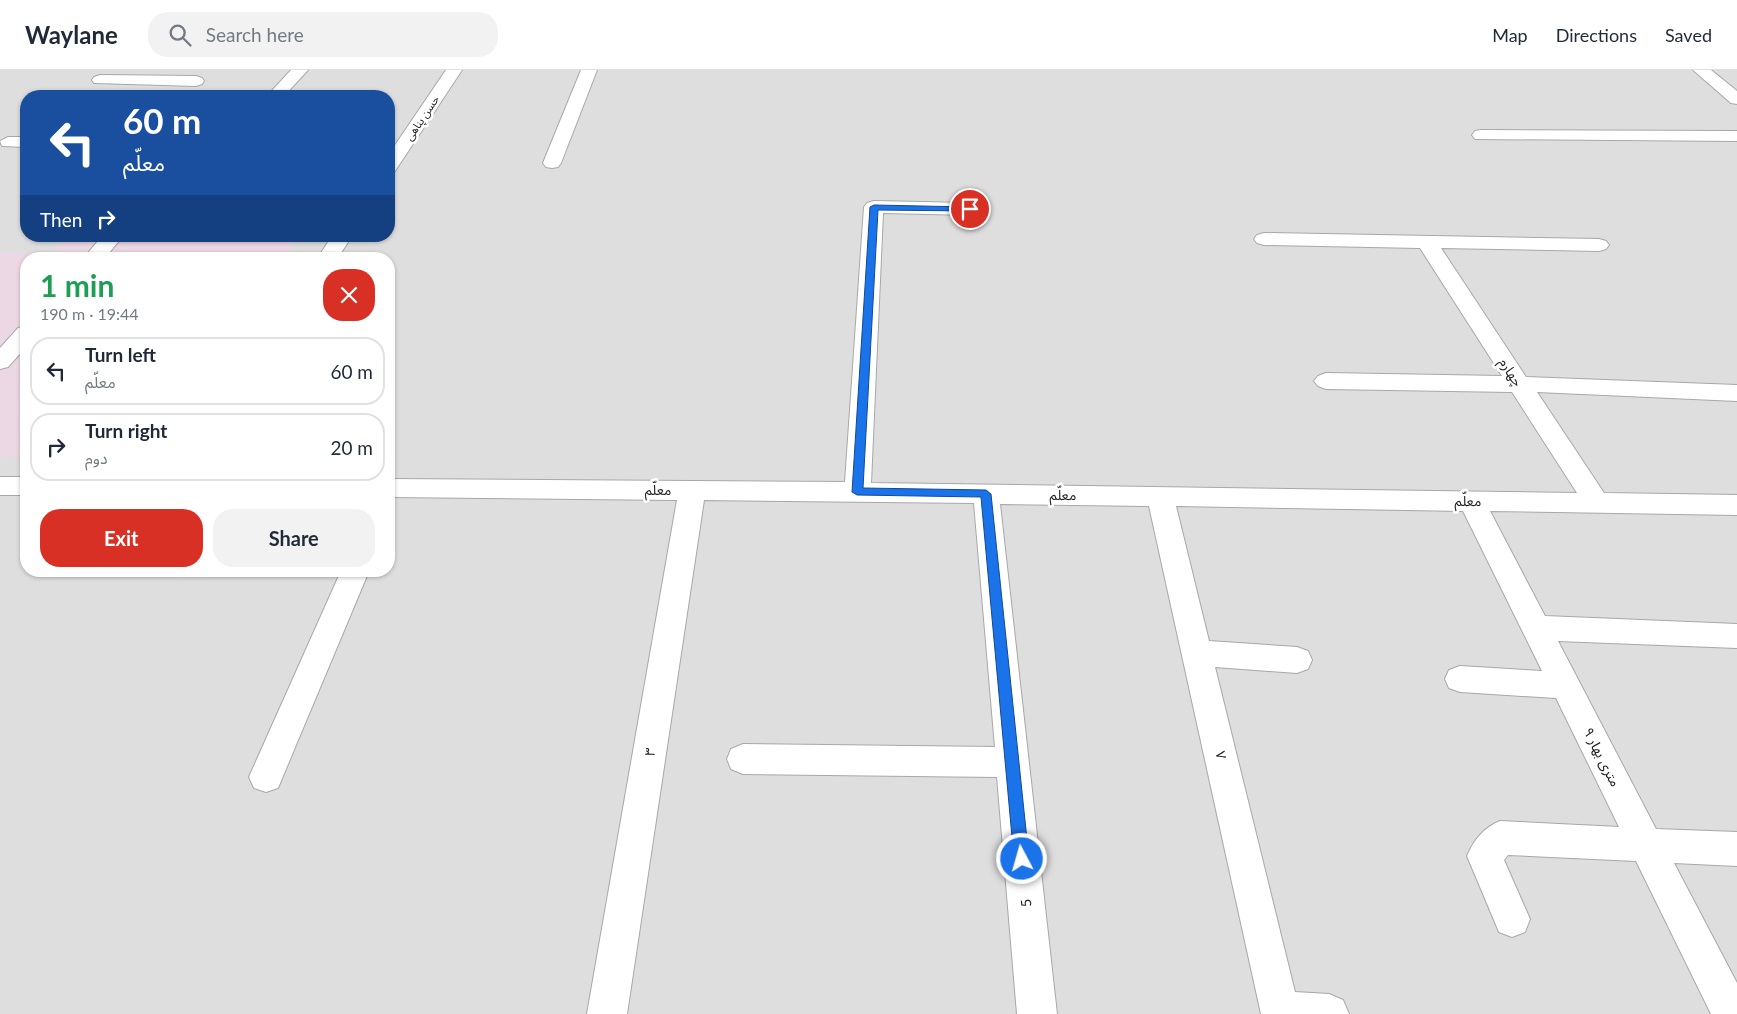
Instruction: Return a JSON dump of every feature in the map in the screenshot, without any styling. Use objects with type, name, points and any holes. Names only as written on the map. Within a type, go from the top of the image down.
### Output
[{"type":"street","points":[[281,90],[300,70]]},
{"type":"street","name":"حسن پناهی","points":[[395,158],[454,70]]},
{"type":"street","points":[[552,163],[589,70]]},
{"type":"street","points":[[1701,70],[1737,99]]},
{"type":"street","points":[[134,90],[151,75]]},
{"type":"street","points":[[100,80],[151,75],[196,81]]},
{"type":"street","points":[[1481,135],[1737,136]]},
{"type":"street","points":[[857,492],[874,207],[970,209]]},
{"type":"street","points":[[1264,239],[1599,245]]},
{"type":"street","name":"چهارم","points":[[1426,241],[1596,502]]},
{"type":"street","points":[[99,252],[108,242]]},
{"type":"street","points":[[0,362],[20,340]]},
{"type":"street","points":[[1326,381],[1519,384],[1736,393]]},
{"type":"street","points":[[0,486],[20,486]]},
{"type":"street","name":"معلّم","points":[[395,490],[692,490],[1737,505]]},
{"type":"street","name":"۳","points":[[607,1014],[692,490]]},
{"type":"street","name":"5","points":[[986,494],[1037,1014]]},
{"type":"street","name":"۷","points":[[1160,496],[1280,1013]]},
{"type":"street","name":"۹ متری بهار","points":[[1472,501],[1732,1014]]},
{"type":"street","points":[[266,777],[352,577]]},
{"type":"street","points":[[1536,628],[1737,636]]},
{"type":"street","points":[[1197,654],[1297,660]]},
{"type":"street","points":[[1460,678],[1565,685]]},
{"type":"street","points":[[743,759],[1012,762]]},
{"type":"street","points":[[1512,919],[1485,856],[1500,838],[1737,849]]},
{"type":"street","points":[[1280,1013],[1329,1014]]},
{"type":"shaded area","points":[[0,70],[1737,70],[1737,1014],[0,1014]]},
{"type":"shaded area","points":[[63,242],[295,242],[288,252],[53,252]]},
{"type":"shaded area","points":[[0,253],[20,253],[20,457],[0,457]]},
{"type":"route","points":[[970,209],[874,207],[857,492],[986,494],[1022,859]]}]
